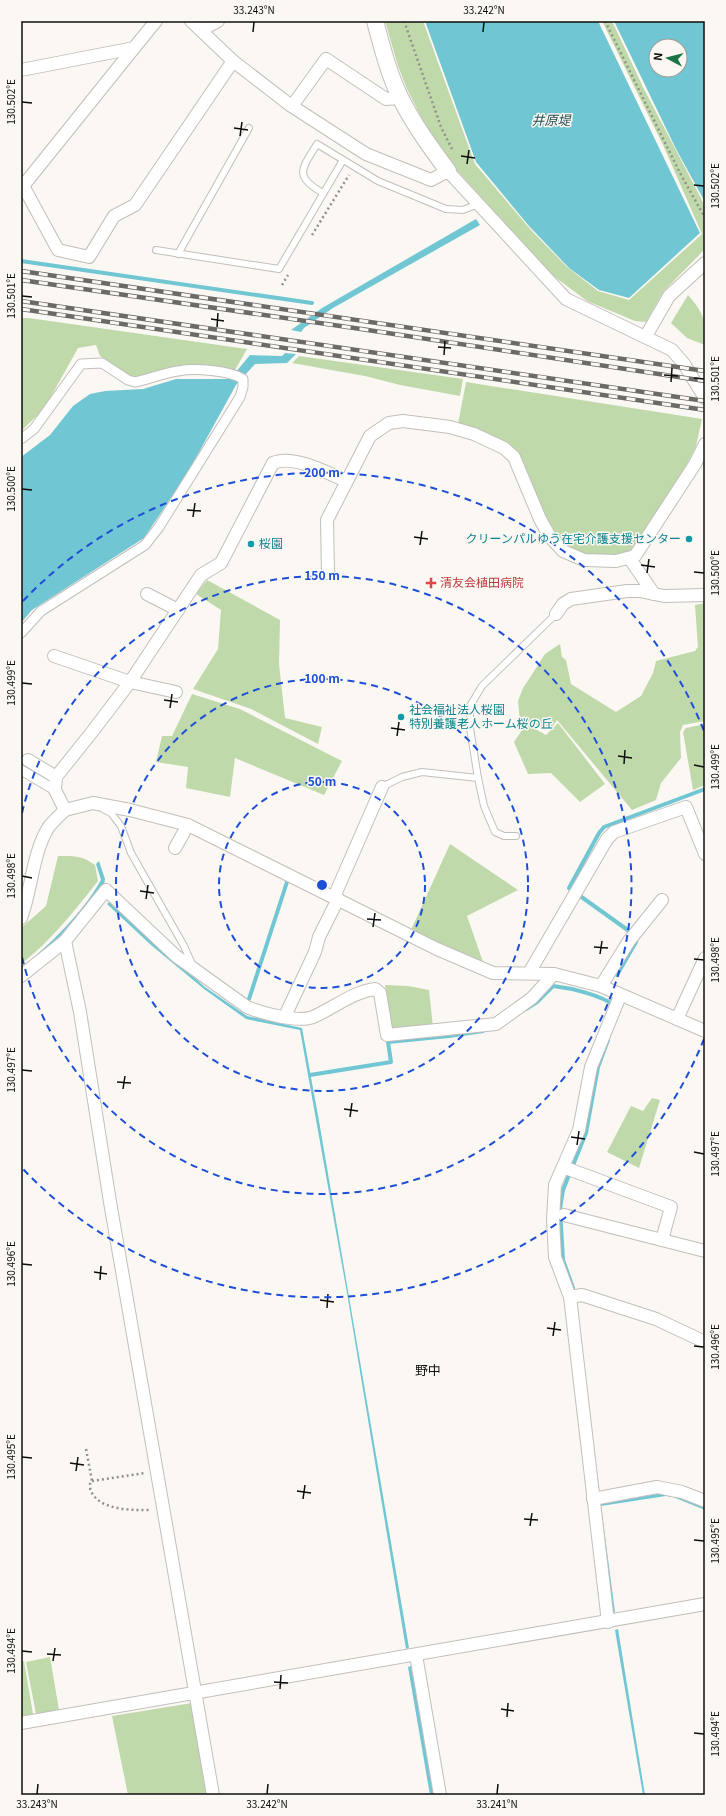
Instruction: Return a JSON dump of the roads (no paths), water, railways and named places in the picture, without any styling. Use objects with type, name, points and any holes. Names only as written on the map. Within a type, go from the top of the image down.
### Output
[{"type":"street","points":[[156,21],[22,184],[26,202],[58,250],[89,257],[114,216],[135,205],[233,61]]},
{"type":"street","points":[[191,21],[233,61],[292,106],[366,154],[431,180],[448,171]]},
{"type":"street","points":[[201,30],[218,21]]},
{"type":"street","points":[[375,21],[385,56],[400,98],[424,140],[448,171],[566,299],[646,336],[672,350],[684,364],[705,398]]},
{"type":"street","points":[[21,70],[134,48]]},
{"type":"street","points":[[292,106],[326,59],[386,99],[400,98]]},
{"type":"street","points":[[646,336],[670,296],[705,263]]},
{"type":"street","points":[[21,439],[34,429],[82,364],[102,363],[128,380],[135,382],[178,371],[221,372],[235,374],[243,379],[243,387],[240,397],[159,527],[146,545],[41,611],[21,633]]},
{"type":"street","points":[[328,573],[327,520],[370,436],[389,423],[404,421],[450,427],[474,434],[504,448],[514,457],[540,519],[550,537],[563,551],[584,560],[616,561],[635,556],[701,459],[705,444]]},
{"type":"street","points":[[55,790],[56,777],[130,682],[202,575],[221,563],[274,463],[278,460],[307,463],[346,481]]},
{"type":"street","points":[[630,558],[654,594]]},
{"type":"street","points":[[556,614],[563,604],[571,599],[627,591],[664,596],[705,595]]},
{"type":"street","points":[[147,594],[178,610]]},
{"type":"street","points":[[54,656],[130,682],[176,692]]},
{"type":"street","points":[[24,765],[56,777]]},
{"type":"street","points":[[24,765],[55,790],[65,810]]},
{"type":"street","points":[[285,1016],[315,952],[319,937],[382,787]]},
{"type":"street","points":[[21,918],[28,900],[38,853],[48,828],[65,810],[93,803],[130,810],[188,825],[437,949],[493,972],[554,974],[601,986],[620,996],[705,1031]]},
{"type":"street","points":[[529,973],[607,839],[614,832],[686,807],[705,854]]},
{"type":"street","points":[[175,848],[188,825]]},
{"type":"street","points":[[21,976],[65,941],[106,890],[176,956],[246,1007],[256,1011],[302,1020],[312,1017],[363,991],[375,989],[380,993],[387,1035],[496,1024],[532,998],[554,974]]},
{"type":"street","points":[[601,986],[629,941],[662,900]]},
{"type":"street","points":[[65,941],[80,1012],[110,1202],[213,1795]]},
{"type":"street","points":[[677,1019],[705,958]]},
{"type":"street","points":[[608,1622],[570,1297],[555,1257],[553,1219],[555,1185],[578,1130],[592,1068],[620,996]]},
{"type":"street","points":[[563,1167],[671,1207],[662,1240]]},
{"type":"street","points":[[564,1215],[705,1250]]},
{"type":"street","points":[[570,1297],[582,1295],[656,1319],[705,1342]]},
{"type":"street","points":[[593,1499],[656,1487],[682,1492],[705,1502]]},
{"type":"street","points":[[21,1723],[705,1604]]},
{"type":"street","points":[[416,1655],[440,1795]]},
{"type":"lane","points":[[178,254],[249,128]]},
{"type":"lane","points":[[323,193],[305,180],[302,172],[317,144],[378,181],[446,209],[463,210],[478,204]]},
{"type":"lane","points":[[156,250],[279,269],[343,160]]},
{"type":"lane","points":[[516,836],[504,836],[495,832],[484,806],[470,728],[470,706],[482,686],[556,614]]},
{"type":"lane","points":[[382,787],[402,777],[422,772],[478,778]]},
{"type":"lane","points":[[93,803],[111,813],[121,826],[131,853],[184,946],[193,968]]},
{"type":"water","name":"井原堤","points":[[425,21],[598,21],[700,233],[629,298],[599,290],[569,268],[529,226],[476,162]]},
{"type":"water","points":[[614,21],[705,21],[705,202],[676,149]]},
{"type":"water","points":[[476,219],[480,225],[333,308],[304,328],[301,332],[291,330],[322,308]]},
{"type":"water","points":[[285,353],[296,354],[287,363],[255,364],[236,385],[187,474],[144,538],[32,610],[21,623],[21,457],[50,435],[73,406],[90,394],[105,391],[143,389],[176,379],[230,379],[250,355],[282,356]]},
{"type":"water","points":[[99,861],[105,879],[104,886],[51,946],[21,971],[21,968],[43,949],[76,916],[94,892],[101,880],[96,864]]},
{"type":"water","points":[[109,902],[205,987],[247,1016],[302,1028],[409,1648],[406,1649],[347,1293],[300,1030],[246,1019],[204,989],[151,945],[107,904]]},
{"type":"water","points":[[665,1493],[705,1507],[705,1510],[673,1497],[666,1496],[601,1506],[615,1612],[612,1613],[598,1503]]},
{"type":"water","points":[[618,1629],[645,1795],[643,1795],[615,1630]]},
{"type":"water","points":[[411,1666],[434,1795],[430,1795],[408,1667]]},
{"type":"waterway","points":[[21,261],[312,303]]},
{"type":"waterway","points":[[617,975],[636,942],[629,931],[569,888],[599,833],[604,827],[705,789]]},
{"type":"waterway","points":[[249,999],[287,882]]},
{"type":"waterway","points":[[526,1009],[537,1002],[553,986],[586,993],[615,1006]]},
{"type":"waterway","points":[[310,1075],[391,1062],[388,1042],[483,1031]]},
{"type":"waterway","points":[[573,1288],[563,1260],[560,1209],[563,1190],[586,1133],[598,1067],[608,1040]]},
{"type":"railway","points":[[21,271],[705,371]]},
{"type":"railway","points":[[21,280],[705,381]]},
{"type":"railway","points":[[21,301],[705,401]]},
{"type":"railway","points":[[21,309],[705,410]]},
{"type":"place","name":"クリーンパルゆう在宅介護支援センター","points":[[689,539]]},
{"type":"place","name":"桜園","points":[[251,544]]},
{"type":"place","name":"清友会植田病院","points":[[431,583]]},
{"type":"place","name":"社会福祉法人桜園 特別養護老人ホーム桜の丘","points":[[401,717]]},
{"type":"district","name":"野中","points":[[428,1370]]}]
